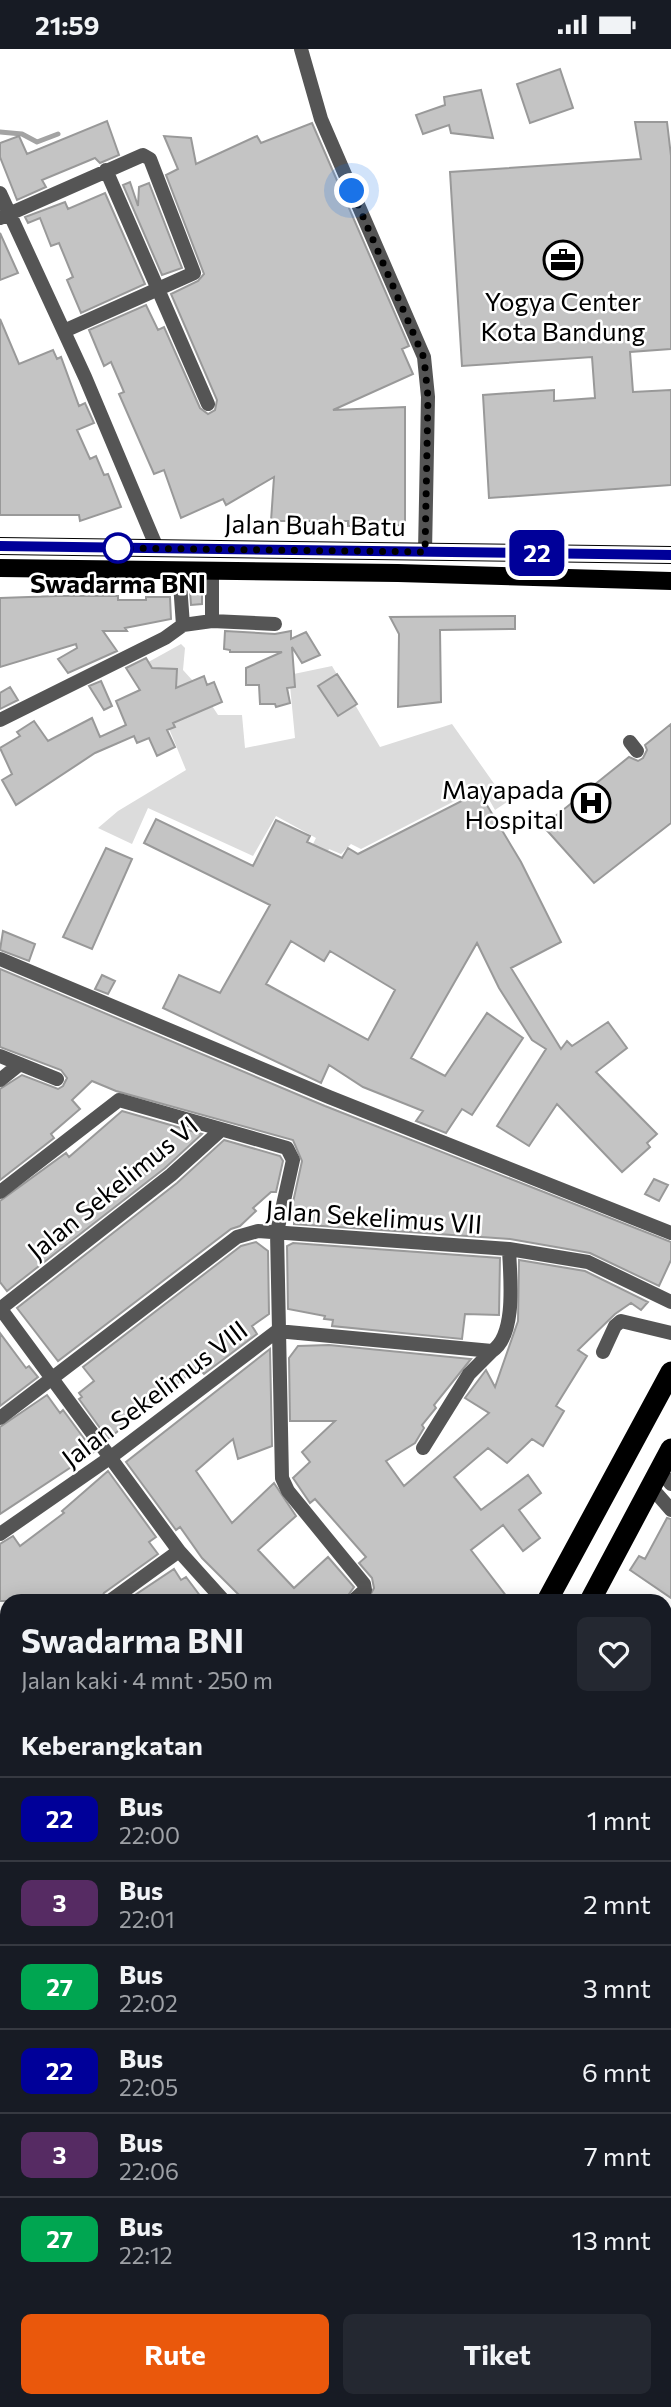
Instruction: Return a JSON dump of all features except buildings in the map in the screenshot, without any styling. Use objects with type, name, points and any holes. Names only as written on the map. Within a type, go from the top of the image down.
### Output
[{"type":"highway","points":[[551,1594],[671,1372]]},
{"type":"highway","points":[[594,1594],[660,1481],[671,1449]]},
{"type":"main road","name":"Jalan Buah Batu","points":[[0,546],[671,555]]},
{"type":"main road","points":[[398,573],[400,552]]},
{"type":"main road","name":"Jalan Buah Batu","points":[[0,568],[398,573],[671,581]]},
{"type":"street","points":[[301,49],[321,119],[424,358],[428,397],[425,552]]},
{"type":"street","points":[[5,216],[143,155],[150,159],[194,269],[191,275],[64,331]]},
{"type":"street","points":[[106,170],[208,404]]},
{"type":"street","points":[[0,193],[5,216],[64,331],[157,548]]},
{"type":"street","points":[[179,570],[183,625]]},
{"type":"street","points":[[212,571],[212,621]]},
{"type":"street","points":[[0,720],[165,638],[183,625],[212,621],[275,624]]},
{"type":"street","points":[[0,959],[329,1097],[671,1233]]},
{"type":"street","points":[[0,1056],[57,1079]]},
{"type":"street","points":[[0,1080],[20,1064]]},
{"type":"street","points":[[0,1192],[119,1100],[287,1148],[293,1160],[277,1232],[282,1478],[288,1491],[364,1584],[365,1590],[361,1594]]},
{"type":"street","name":"Jalan Sekelimus VI","points":[[0,1308],[171,1175],[221,1130]]},
{"type":"street","name":"Jalan Sekelimus VII","points":[[0,1418],[237,1237],[258,1231],[509,1249],[588,1262],[671,1303]]},
{"type":"street","points":[[423,1448],[469,1374],[505,1336],[511,1298],[509,1249]]},
{"type":"street","points":[[0,1308],[179,1551],[218,1594]]},
{"type":"street","points":[[603,1352],[615,1326],[621,1321],[671,1333]]},
{"type":"street","name":"Jalan Sekelimus VIII","points":[[0,1534],[111,1457],[277,1331],[492,1351]]},
{"type":"street","points":[[660,1481],[671,1510]]},
{"type":"street","points":[[120,1594],[179,1551]]},
{"type":"shaded area","points":[[181,644],[185,648],[183,670],[203,692],[218,715],[242,715],[245,748],[295,738],[289,675],[332,666],[380,747],[452,724],[507,802],[495,810],[482,787],[361,849],[351,844],[341,854],[329,849],[320,866],[305,860],[316,838],[276,816],[253,856],[148,808],[132,844],[98,828],[118,811],[186,770],[143,665]]},
{"type":"waterway","points":[[0,132],[22,134],[37,142],[58,134]]},
{"type":"bus line","name":"22","points":[[0,546],[671,555]]},
{"type":"place","name":"Yogya Center Kota Bandung","points":[[563,260]]},
{"type":"place","name":"Swadarma BNI","points":[[118,548]]},
{"type":"place","name":"Mayapada Hospital","points":[[591,803]]},
{"type":"route","points":[[118,548],[425,552],[428,397],[424,358],[352,191]]}]
